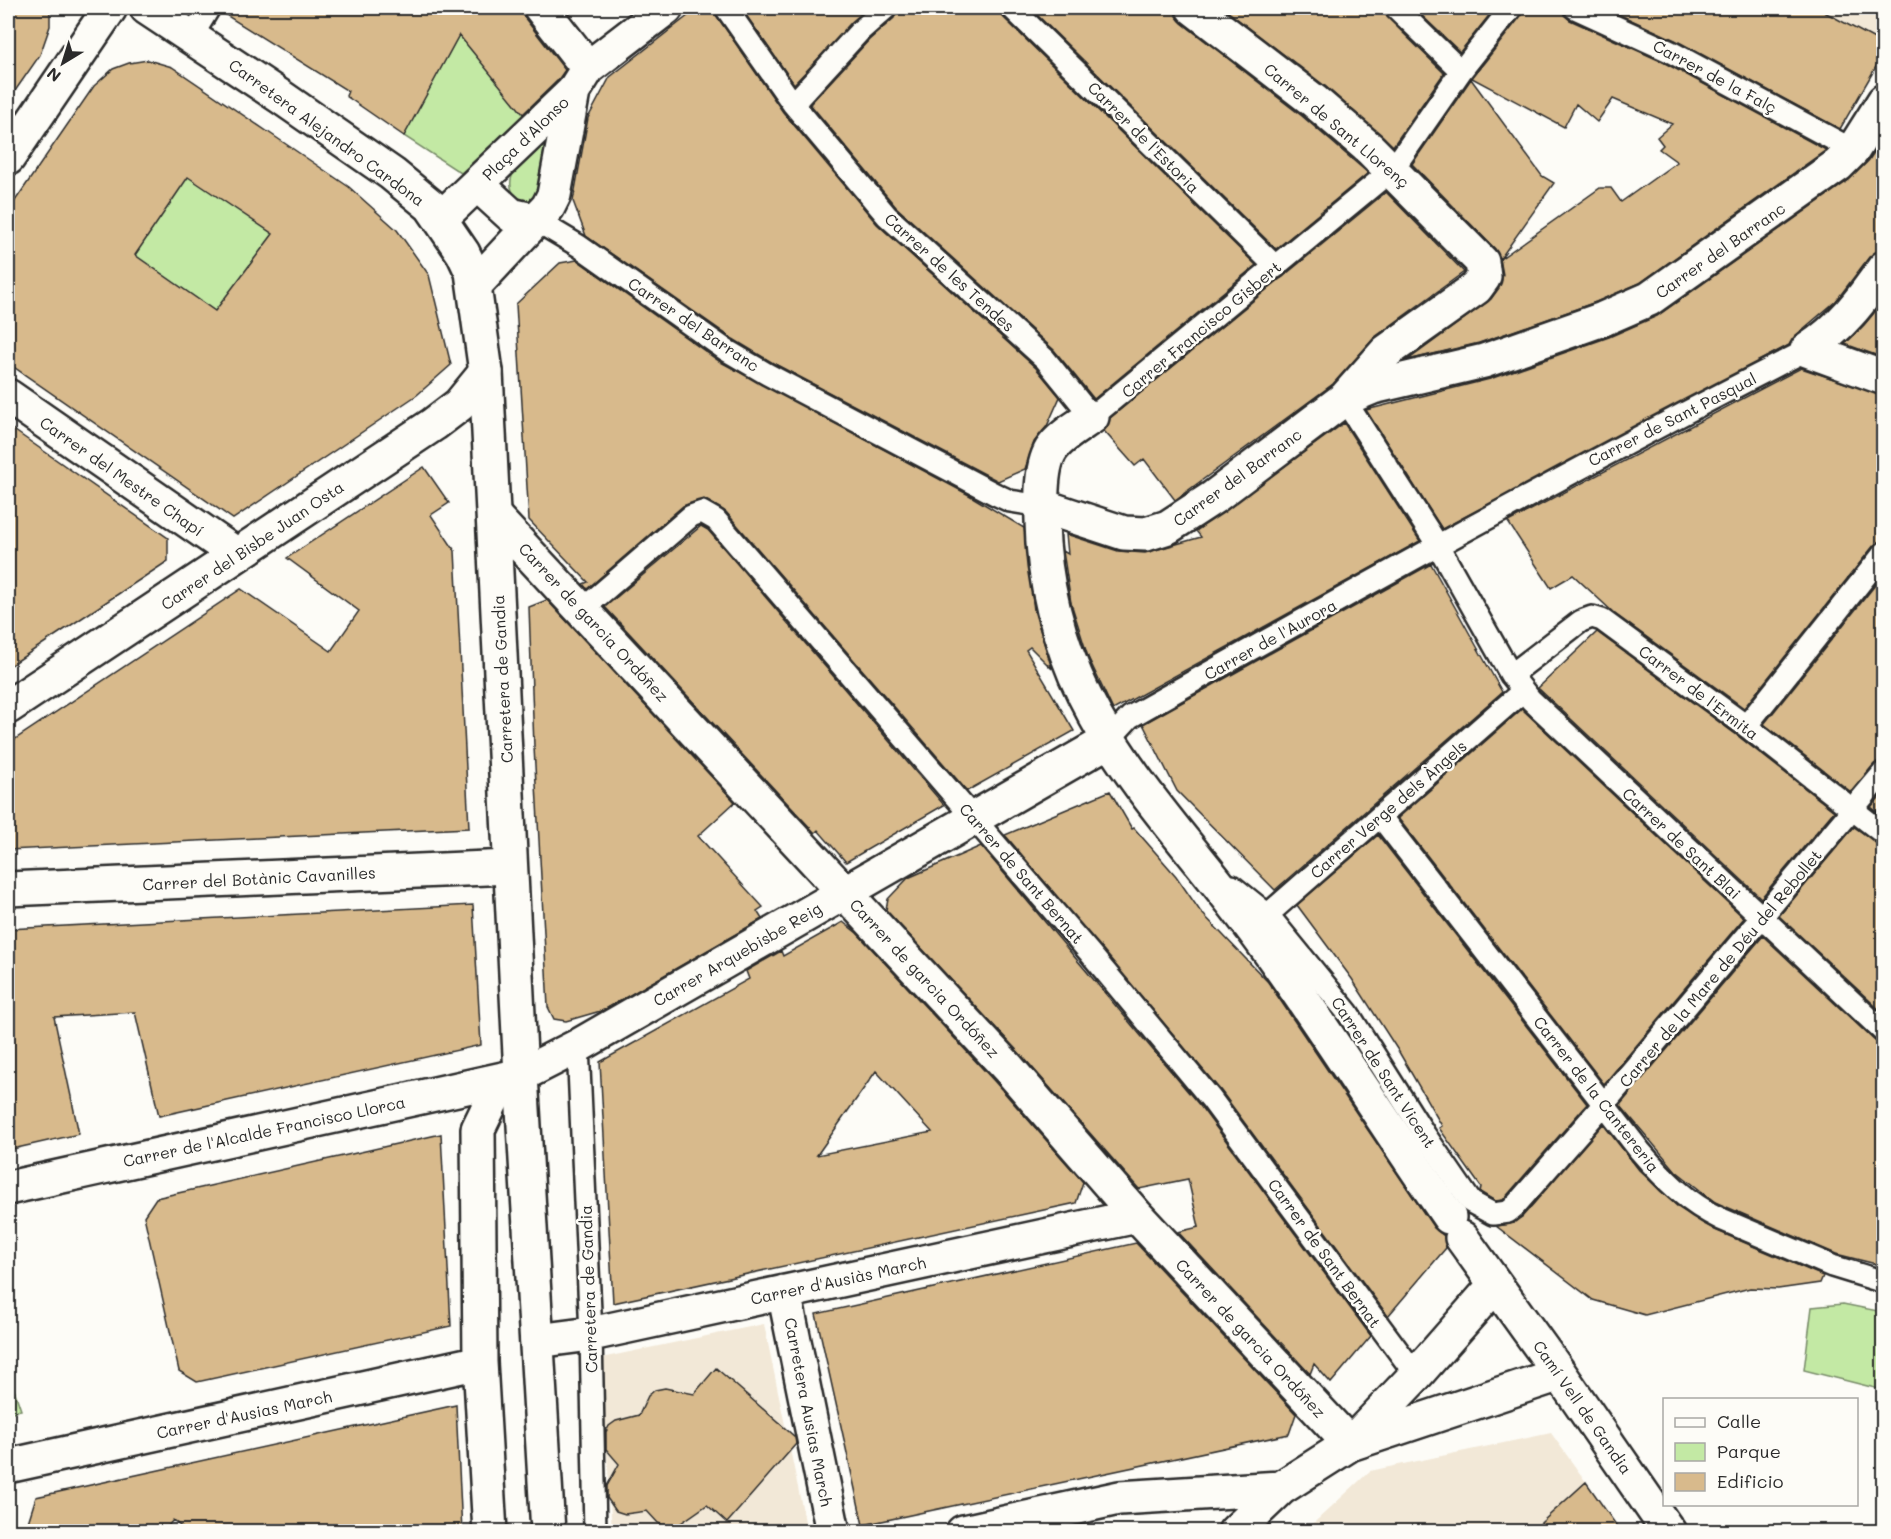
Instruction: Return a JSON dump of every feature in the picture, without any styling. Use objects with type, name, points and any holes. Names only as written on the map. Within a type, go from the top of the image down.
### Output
[{"type":"street","points":[[8,158],[110,8]]},
{"type":"street","name":"Carretera Alejandro Cardona","points":[[147,8],[192,36],[418,194],[441,218],[463,253],[475,285]]},
{"type":"street","points":[[541,8],[580,80]]},
{"type":"street","name":"Plaça d'Alonso","points":[[441,218],[580,80],[666,8]]},
{"type":"street","name":"Carrer de Sant Llorenç","points":[[1193,8],[1314,101],[1393,169],[1482,262],[1484,277],[1476,288],[1386,352],[1344,399]]},
{"type":"street","name":"Plaça d'Alonso","points":[[475,285],[544,214],[554,195],[580,80]]},
{"type":"street","name":"Carrer del Barranc","points":[[1042,506],[1124,533],[1156,531],[1181,520],[1206,503],[1344,399],[1373,387],[1485,361],[1603,319],[1649,299],[1838,165],[1853,150],[1884,101]]},
{"type":"street","name":"Plaça d'Alonso","points":[[477,184],[511,215],[537,221]]},
{"type":"street","name":"Carrer de Sant Pasqual","points":[[1807,350],[1829,336],[1847,319],[1884,268]]},
{"type":"street","name":"Carretera de Gandia","points":[[475,285],[486,372],[521,1075],[548,1532]]},
{"type":"street","points":[[1807,350],[1884,378]]},
{"type":"street","name":"Carrer del Bisbe Juan Osta","points":[[8,707],[434,424],[459,405],[486,372]]},
{"type":"street","name":"Carrer del Mestre Chapí","points":[[8,396],[237,555]]},
{"type":"street","name":"Carrer Francisco Gisbert","points":[[1042,506],[1043,484],[1052,449],[1092,417]]},
{"type":"street","name":"Carrer de Sant Vicent","points":[[1042,506],[1046,572],[1057,627],[1087,702],[1108,741],[1151,803],[1203,864],[1260,921],[1455,1227],[1495,1285]]},
{"type":"street","name":"Carrer de garcia Ordóñez","points":[[494,516],[1009,1069],[1137,1216],[1350,1444]]},
{"type":"street","name":"Carrer Arquebisbe Reig","points":[[521,1075],[578,1047],[844,891],[1108,741]]},
{"type":"street","name":"Carrer del Botànic Cavanilles","points":[[8,889],[510,867]]},
{"type":"street","name":"Carrer de l'Alcalde Francisco Llorca","points":[[8,1188],[485,1089],[521,1075]]},
{"type":"street","points":[[485,1089],[478,1129],[480,1362],[490,1532]]},
{"type":"street","name":"Carrer d'Ausiàs March","points":[[537,1341],[591,1334],[1137,1216]]},
{"type":"street","points":[[1235,1532],[1281,1488],[1350,1444],[1416,1375],[1495,1285]]},
{"type":"street","name":"Camí Vell de Gandia","points":[[1495,1285],[1560,1374],[1669,1532]]},
{"type":"street","name":"Carretera Ausias March","points":[[784,1292],[833,1532]]},
{"type":"street","name":"Carrer d'Ausias March","points":[[8,1466],[480,1362]]},
{"type":"street","points":[[1350,1444],[1560,1374]]},
{"type":"street","points":[[963,1532],[1119,1498],[1281,1488]]},
{"type":"lane","points":[[192,36],[209,8]]},
{"type":"lane","name":"Carrer de les Tendes","points":[[726,8],[794,105],[897,227],[1045,359],[1092,417]]},
{"type":"lane","points":[[794,105],[860,31],[886,8]]},
{"type":"lane","name":"Carrer de l'Estoria","points":[[1012,8],[1276,267]]},
{"type":"lane","points":[[1396,8],[1461,71]]},
{"type":"lane","points":[[1393,169],[1461,71],[1511,8]]},
{"type":"lane","name":"Carrer de la Falç","points":[[1575,8],[1669,51],[1853,150]]},
{"type":"lane","name":"Carrer Francisco Gisbert","points":[[1092,417],[1393,169]]},
{"type":"lane","name":"Carrer del Barranc","points":[[537,221],[579,246],[726,350],[767,374],[995,494],[1010,501],[1042,506]]},
{"type":"lane","name":"Carrer de Sant Pasqual","points":[[1437,544],[1632,438],[1807,350]]},
{"type":"lane","name":"Carrer de Sant Blai","points":[[1344,399],[1437,544],[1517,683],[1761,918],[1884,1032]]},
{"type":"lane","name":"Carrer de Sant Bernat","points":[[583,609],[691,516],[702,512],[709,514],[974,818],[1231,1124],[1356,1298],[1416,1375]]},
{"type":"lane","name":"Carrer de l'Aurora","points":[[1108,741],[1130,717],[1437,544]]},
{"type":"lane","points":[[1746,726],[1884,553]]},
{"type":"lane","name":"Carrer de l'Ermita","points":[[1517,683],[1581,621],[1592,617],[1602,620],[1746,726],[1884,834]]},
{"type":"lane","name":"Carrer Verge dels Àngels","points":[[1260,921],[1380,816],[1517,683]]},
{"type":"lane","name":"Carrer de la Mare de Déu del Rebollet","points":[[1482,1210],[1493,1214],[1508,1212],[1514,1207],[1604,1104],[1884,772]]},
{"type":"lane","name":"Carrer de la Cantereria","points":[[1380,816],[1663,1178],[1704,1211],[1832,1266],[1884,1282]]},
{"type":"lane","name":"Carrer de Sant Vicent","points":[[1260,921],[1348,1013],[1453,1177],[1472,1202],[1482,1210]]},
{"type":"lane","name":"Carretera de Gandia","points":[[578,1047],[591,1334],[595,1532]]},
{"type":"shaded area","points":[[1817,8],[1883,8],[1883,44]]},
{"type":"shaded area","points":[[764,1324],[807,1531],[612,1531],[601,1358]]},
{"type":"shaded area","points":[[1551,1433],[1621,1531],[1304,1532],[1370,1471]]},
{"type":"green space","points":[[459,35],[524,115],[461,173],[404,136]]},
{"type":"green space","points":[[541,141],[550,145],[535,203],[516,197],[511,182],[517,166]]},
{"type":"green space","points":[[190,174],[273,234],[215,311],[112,240],[135,255]]},
{"type":"green space","points":[[1843,1304],[1883,1312],[1883,1390],[1804,1370],[1812,1307]]},
{"type":"green space","points":[[8,1372],[21,1410],[8,1413]]},
{"type":"building","points":[[8,8],[50,8],[50,26],[40,55],[8,101]]},
{"type":"building","points":[[222,8],[517,8],[565,70],[558,80],[523,114],[459,35],[404,136],[346,96],[348,91],[221,12]]},
{"type":"building","points":[[698,8],[714,8],[716,15],[783,112],[877,224],[1036,368],[1060,397],[1047,426],[1034,442],[1025,469],[998,481],[773,363],[733,339],[586,236],[573,201],[588,118],[610,77]]},
{"type":"building","points":[[741,8],[867,8],[794,84]]},
{"type":"building","points":[[898,8],[1000,8],[1003,17],[1256,265],[1094,399],[1054,350],[896,207],[810,104],[869,40],[894,18]]},
{"type":"building","points":[[1030,8],[1175,8],[1176,16],[1182,23],[1302,116],[1368,173],[1276,249]]},
{"type":"building","points":[[1223,8],[1384,8],[1387,17],[1444,73],[1393,146],[1325,86]]},
{"type":"building","points":[[1414,8],[1495,8],[1460,52]]},
{"type":"building","points":[[1523,8],[1563,8],[1564,15],[1570,20],[1663,62],[1826,150],[1640,283],[1596,302],[1479,343],[1408,360],[1491,299],[1499,288],[1503,275],[1500,259],[1600,188],[1611,188],[1621,202],[1677,162],[1659,149],[1663,145],[1657,137],[1672,124],[1613,99],[1597,122],[1576,104],[1564,127],[1472,78],[1521,16]]},
{"type":"building","points":[[1605,8],[1817,8],[1884,44],[1884,53],[1840,129],[1675,40]]},
{"type":"building","points":[[148,60],[172,67],[349,187],[397,230],[429,275],[451,365],[417,395],[233,519],[8,363],[8,211],[94,86],[113,69],[129,63]],"holes":[[[188,177],[273,234],[215,311],[135,255]]]},
{"type":"building","points":[[1471,79],[1542,176],[1554,183],[1500,259],[1495,249],[1412,164]]},
{"type":"building","points":[[1884,137],[1884,250],[1869,257],[1836,301],[1795,336],[1789,345],[1442,529],[1366,410],[1490,379],[1609,337],[1657,316],[1849,180],[1869,160]]},
{"type":"building","points":[[1386,192],[1464,272],[1375,337],[1333,384],[1175,500],[1144,459],[1135,466],[1104,431],[1110,418]]},
{"type":"building","points":[[577,260],[719,361],[969,495],[1024,528],[1034,610],[1052,669],[1030,647],[1026,650],[1074,731],[967,791],[726,512],[704,499],[683,506],[587,589],[583,584],[588,582],[529,520],[516,304],[560,263]]},
{"type":"building","points":[[1884,301],[1884,358],[1845,344],[1864,325]]},
{"type":"building","points":[[1801,368],[1884,396],[1884,541],[1874,545],[1744,708],[1615,614],[1573,575],[1551,588],[1508,522]]},
{"type":"building","points":[[1344,423],[1420,541],[1113,710],[1088,657],[1071,603],[1063,551],[1068,554],[1066,534],[1118,551],[1145,553],[1201,537],[1196,531]]},
{"type":"building","points":[[8,426],[168,538],[168,561],[8,667]]},
{"type":"building","points":[[424,467],[449,503],[431,515],[455,551],[469,828],[8,850],[8,744],[241,589],[331,651],[359,611],[287,558]]},
{"type":"building","points":[[701,526],[708,530],[944,805],[846,862],[818,830],[815,833],[605,607]]},
{"type":"building","points":[[1431,564],[1502,692],[1275,890],[1177,791],[1143,724]]},
{"type":"building","points":[[1884,574],[1884,760],[1874,764],[1851,792],[1764,724]]},
{"type":"building","points":[[547,600],[735,802],[698,836],[763,907],[757,911],[762,919],[604,1010],[566,1021],[554,1019],[548,1007],[534,747],[529,607]]},
{"type":"building","points":[[1597,632],[1738,736],[1834,811],[1761,898],[1538,688]]},
{"type":"building","points":[[1522,709],[1744,918],[1604,1084],[1398,818]]},
{"type":"building","points":[[1110,791],[1132,829],[1134,828],[1176,876],[1200,911],[1268,982],[1434,1228],[1444,1236],[1446,1248],[1388,1316],[1221,1091],[1005,835]]},
{"type":"building","points":[[1884,792],[1884,817],[1871,807]]},
{"type":"building","points":[[1854,827],[1884,847],[1884,1014],[1779,916]]},
{"type":"building","points":[[1378,835],[1587,1104],[1503,1200],[1495,1201],[1480,1192],[1481,1187],[1439,1128],[1442,1126],[1399,1052],[1352,979],[1297,905]]},
{"type":"building","points":[[981,846],[1201,1107],[1371,1336],[1331,1383],[1314,1364],[1310,1374],[1178,1232],[1199,1227],[1188,1179],[1139,1189],[1023,1057],[886,910],[888,899],[908,878]]},
{"type":"building","points":[[473,905],[481,1045],[159,1116],[135,1012],[54,1017],[79,1134],[8,1150],[8,929]]},
{"type":"building","points":[[843,922],[857,933],[995,1082],[1083,1182],[1076,1203],[613,1303],[600,1062],[749,979],[746,971],[781,951],[783,956]],"holes":[[[876,1071],[932,1132],[817,1155]]]},
{"type":"building","points":[[1763,936],[1875,1041],[1884,1044],[1884,1266],[1836,1254],[1715,1202],[1676,1171],[1620,1105]]},
{"type":"building","points":[[1603,1124],[1639,1170],[1679,1208],[1715,1230],[1823,1276],[1820,1283],[1778,1289],[1750,1288],[1645,1315],[1593,1300],[1496,1226],[1510,1224],[1522,1217]]},
{"type":"building","points":[[441,1134],[451,1326],[197,1382],[179,1371],[144,1216],[156,1198]]},
{"type":"building","points":[[1136,1243],[1296,1414],[1289,1434],[863,1525],[816,1314]]},
{"type":"building","points":[[716,1368],[795,1437],[796,1444],[727,1523],[707,1505],[678,1525],[667,1527],[658,1523],[647,1511],[625,1514],[616,1511],[607,1498],[607,1486],[619,1464],[606,1449],[606,1432],[609,1426],[616,1421],[639,1415],[648,1396],[655,1390],[665,1388],[694,1394]]},
{"type":"building","points":[[456,1405],[462,1532],[187,1532],[173,1520],[163,1532],[25,1532],[36,1497]]},
{"type":"building","points":[[1586,1482],[1621,1532],[1531,1532]]}]
